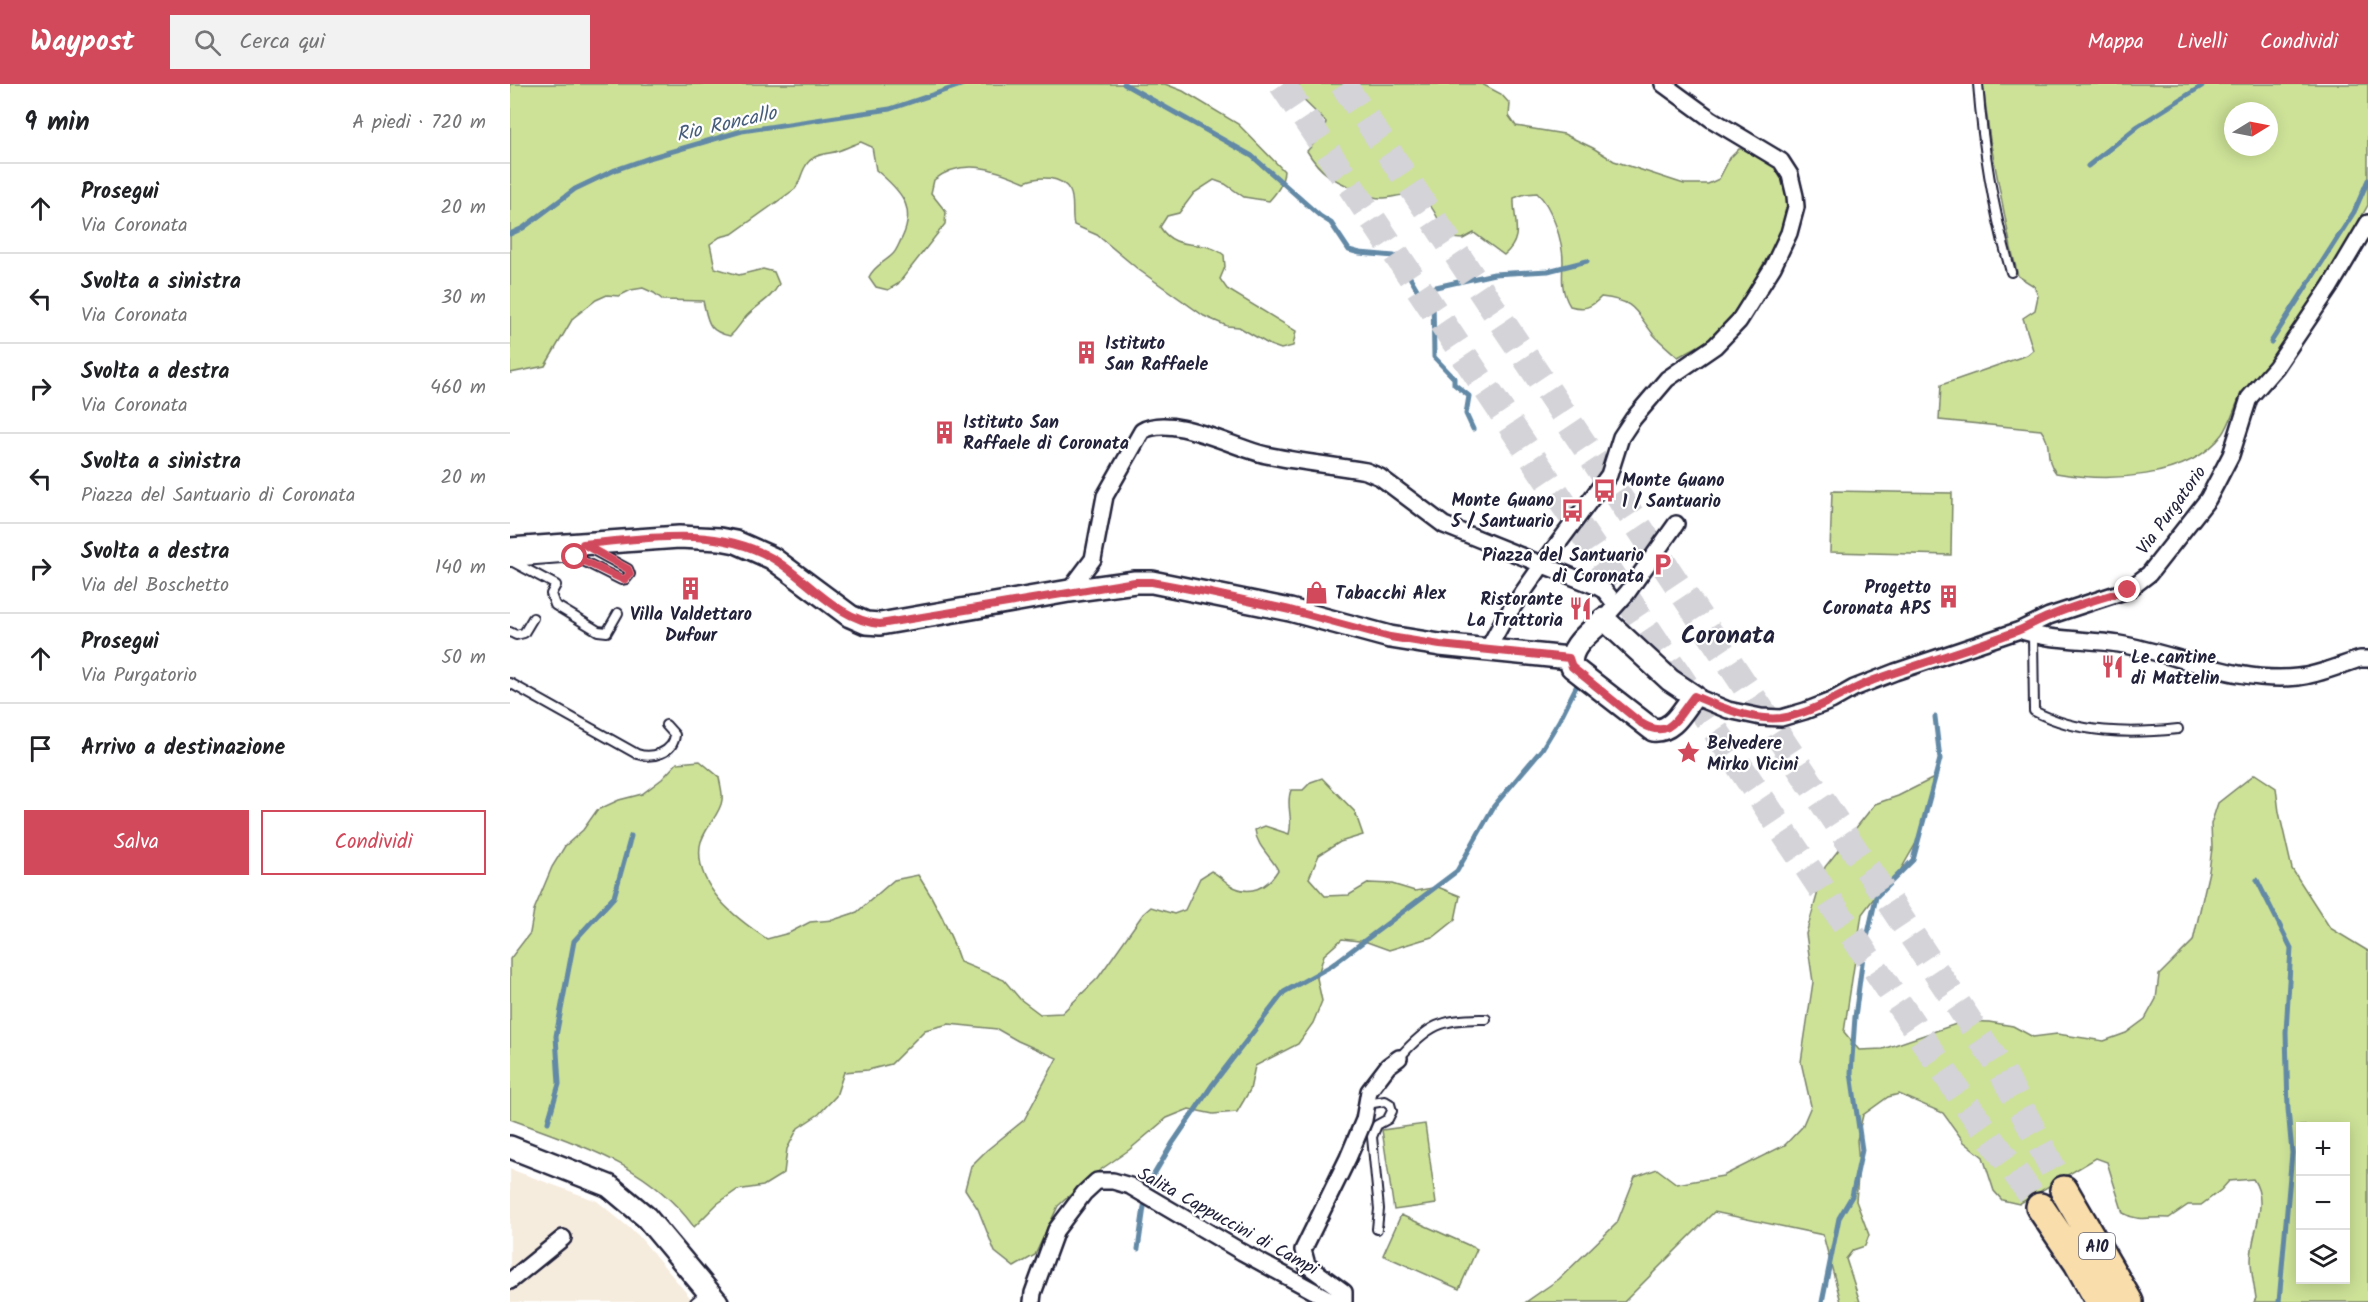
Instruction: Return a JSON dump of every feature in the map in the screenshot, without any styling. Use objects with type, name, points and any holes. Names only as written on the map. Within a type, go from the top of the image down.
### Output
[{"type":"highway","name":"A10","points":[[2064,1190],[2129,1302]]},
{"type":"highway","name":"A10","points":[[2040,1207],[2078,1263],[2100,1302]]},
{"type":"street","points":[[1488,649],[1503,621],[1542,565],[1610,475],[1621,437],[1642,408],[1667,380],[1715,346],[1739,321],[1773,267],[1792,225],[1796,207],[1795,196],[1790,175],[1781,161],[1711,119],[1663,84]]},
{"type":"street","name":"Via Purgatorio","points":[[1694,696],[1728,710],[1761,717],[1781,718],[1831,701],[1854,688],[1895,672],[2026,633],[2049,616],[2128,590],[2149,574],[2208,499],[2231,455],[2249,398],[2263,379],[2276,367],[2324,296],[2368,223]]},
{"type":"street","points":[[1069,591],[1093,559],[1105,496],[1142,431],[1152,425],[1181,428],[1265,455],[1366,471],[1380,477],[1444,525],[1605,591],[1610,612],[1670,680],[1694,696],[1670,727],[1662,731],[1653,730],[1641,723],[1572,667],[1569,658],[1573,650],[1610,612],[1627,593],[1676,524]]},
{"type":"street","points":[[511,558],[583,544],[679,537],[720,539],[736,542],[772,558],[850,616],[866,623],[880,624],[1069,591],[1135,582],[1152,582],[1290,610],[1390,637],[1440,645],[1569,658]]},
{"type":"street","points":[[2026,633],[2152,650],[2228,671],[2277,678],[2299,677],[2360,659],[2368,659]]},
{"type":"street","name":"Salita Cappuccini di Campi","points":[[1344,1302],[1344,1292],[1307,1265],[1303,1250],[1364,1120],[1369,1091],[1388,1066],[1399,1058]]},
{"type":"street","points":[[510,1147],[609,1186],[646,1217],[706,1298]]},
{"type":"street","name":"Salita Cappuccini di Campi","points":[[1032,1302],[1033,1293],[1056,1230],[1084,1193],[1097,1181],[1113,1181],[1130,1186],[1242,1252],[1334,1302]]},
{"type":"street","points":[[510,1281],[563,1238]]},
{"type":"lane","points":[[1978,84],[1982,137],[1991,192],[2011,272]]},
{"type":"lane","points":[[511,558],[575,557],[621,580],[628,576],[628,569],[583,544]]},
{"type":"lane","points":[[511,558],[555,585],[551,594],[555,605],[598,631],[607,632],[618,613]]},
{"type":"lane","points":[[510,632],[516,635],[524,633],[533,618]]},
{"type":"lane","points":[[2026,633],[2034,711],[2049,719],[2120,733],[2178,729]]},
{"type":"lane","points":[[510,683],[646,757],[666,750],[674,741],[675,735],[666,725]]},
{"type":"lane","points":[[1399,1058],[1417,1038],[1430,1028],[1462,1018],[1486,1018]]},
{"type":"lane","points":[[1367,1104],[1385,1101],[1390,1104],[1392,1111],[1388,1119],[1377,1125],[1372,1137],[1379,1209],[1377,1229]]},
{"type":"shaded area","points":[[510,1169],[597,1201],[638,1235],[694,1302],[510,1302]]},
{"type":"green space","points":[[510,84],[1165,84],[1183,91],[1238,124],[1284,171],[1280,187],[1269,201],[1244,197],[1225,184],[1214,180],[1194,193],[1179,213],[1167,216],[1160,227],[1174,240],[1208,247],[1224,255],[1225,267],[1220,279],[1227,289],[1296,331],[1293,346],[1281,349],[1239,327],[1227,326],[1204,316],[1139,270],[1097,235],[1074,225],[1070,191],[1061,182],[1043,178],[1025,182],[1002,173],[979,168],[956,169],[934,180],[931,193],[946,212],[945,224],[898,284],[888,290],[876,287],[869,277],[896,251],[908,217],[907,208],[899,192],[876,170],[872,147],[861,142],[811,159],[795,189],[732,234],[720,237],[710,244],[715,268],[739,275],[763,269],[774,272],[779,284],[772,294],[749,313],[730,336],[713,328],[708,320],[703,301],[663,300],[643,288],[631,290],[619,296],[607,295],[596,300],[573,318],[545,366],[510,373]]},
{"type":"green space","points":[[1287,84],[1482,84],[1501,94],[1510,104],[1509,116],[1516,126],[1564,134],[1614,161],[1684,184],[1708,184],[1719,179],[1730,158],[1739,149],[1751,149],[1777,164],[1792,193],[1787,224],[1731,319],[1713,338],[1678,357],[1656,337],[1633,308],[1621,301],[1601,297],[1587,307],[1570,306],[1562,279],[1563,262],[1559,235],[1552,215],[1537,193],[1514,198],[1516,235],[1514,242],[1504,255],[1474,233],[1463,239],[1450,238],[1434,211],[1420,198],[1406,195],[1373,197],[1341,183],[1323,171],[1307,151],[1323,134],[1326,122]]},
{"type":"green space","points":[[1983,84],[2368,84],[2368,205],[2341,253],[2268,367],[2244,391],[2223,434],[2208,449],[2190,461],[2169,469],[2122,477],[2056,473],[2050,462],[2047,442],[2041,430],[1939,420],[1941,385],[2027,355],[2033,350],[2023,318],[2035,310],[2038,296],[2034,286],[2018,276],[1990,140]]},
{"type":"green space","points":[[1832,491],[1952,493],[1951,555],[1830,552]]},
{"type":"green space","points":[[700,761],[719,777],[722,791],[721,805],[701,840],[700,861],[704,875],[720,901],[755,931],[767,939],[789,933],[810,922],[833,920],[857,912],[894,880],[918,875],[942,917],[960,962],[1004,980],[1020,999],[1040,1014],[1062,1013],[1098,978],[1143,914],[1151,907],[1174,914],[1185,910],[1200,878],[1211,871],[1237,889],[1257,889],[1269,882],[1278,870],[1261,846],[1255,830],[1265,826],[1289,834],[1291,790],[1303,790],[1311,782],[1322,778],[1355,812],[1363,835],[1340,842],[1319,855],[1309,878],[1325,896],[1349,895],[1369,883],[1392,884],[1415,891],[1438,887],[1460,896],[1455,920],[1435,936],[1389,950],[1367,942],[1342,939],[1324,955],[1317,978],[1322,1001],[1313,1023],[1298,1044],[1255,1066],[1250,1090],[1237,1112],[1213,1114],[1189,1109],[1167,1118],[1129,1150],[1090,1177],[1058,1206],[1035,1255],[1014,1267],[995,1252],[978,1209],[965,1189],[971,1166],[1024,1120],[1057,1058],[997,1029],[949,1024],[925,1030],[891,1064],[868,1070],[844,1072],[836,1096],[819,1114],[798,1128],[787,1149],[784,1173],[763,1186],[737,1190],[717,1204],[694,1227],[676,1205],[634,1172],[586,1148],[510,1119],[510,959],[530,933],[534,910],[552,867],[565,846],[583,830],[597,810],[619,800],[642,794],[662,779],[677,763]]},
{"type":"green space","points":[[2255,774],[2276,788],[2292,869],[2330,928],[2368,951],[2368,1302],[2254,1302],[2256,1298],[2251,1260],[2260,1198],[2253,1179],[2229,1181],[2201,1205],[2188,1205],[2169,1218],[2135,1218],[2123,1213],[2107,1162],[2096,1158],[2019,1204],[2002,1200],[1994,1191],[1983,1157],[1964,1142],[1943,1113],[1899,1094],[1888,1097],[1863,1115],[1857,1140],[1859,1164],[1856,1201],[1869,1235],[1865,1246],[1853,1250],[1846,1259],[1860,1302],[1841,1302],[1823,1235],[1714,1212],[1624,1302],[1526,1302],[1559,1279],[1617,1223],[1635,1177],[1657,1169],[1677,1184],[1723,1176],[1785,1145],[1802,1127],[1811,1106],[1801,1062],[1813,982],[1806,934],[1825,867],[1875,804],[1898,796],[1934,778],[1920,836],[1896,878],[1877,894],[1862,914],[1844,1032],[1859,1050],[1883,1049],[1965,1021],[2013,1026],[2033,1037],[2057,1034],[2104,1041],[2126,1033],[2145,1019],[2156,999],[2159,975],[2193,941],[2209,871],[2212,848],[2211,824],[2218,803]]},
{"type":"green space","points":[[1425,1124],[1436,1204],[1394,1210],[1382,1130]]},
{"type":"green space","points":[[1401,1215],[1477,1249],[1459,1289],[1383,1255]]},
{"type":"waterway","name":"Rio Roncallo","points":[[510,234],[523,228],[575,189],[615,170],[649,158],[742,131],[890,109],[964,84]]},
{"type":"waterway","points":[[1124,84],[1252,156],[1331,223],[1349,250],[1394,256],[1401,262],[1418,291],[1433,298],[1434,357],[1454,378],[1454,384],[1469,396],[1466,414],[1473,429]]},
{"type":"waterway","points":[[2088,166],[2138,126],[2205,84]]},
{"type":"waterway","points":[[2271,342],[2354,212],[2368,180]]},
{"type":"waterway","points":[[1418,291],[1494,274],[1548,271],[1587,261]]},
{"type":"waterway","points":[[1138,1249],[1147,1186],[1172,1144],[1213,1084],[1284,992],[1331,966],[1457,871],[1494,806],[1542,749],[1579,681]]},
{"type":"waterway","points":[[1822,1302],[1839,1218],[1852,1196],[1862,1150],[1851,1073],[1863,956],[1876,897],[1913,860],[1940,759],[1935,717]]},
{"type":"waterway","points":[[548,1122],[559,1084],[556,1036],[574,941],[614,897],[631,836]]},
{"type":"waterway","points":[[2257,880],[2291,948],[2286,1032],[2288,1109],[2292,1153],[2279,1302]]},
{"type":"tunnel","points":[[1282,84],[1964,1101],[2040,1207]]},
{"type":"tunnel","points":[[1343,84],[1999,1066],[2064,1190]]},
{"type":"place","name":"Istituto San Raffaele","points":[[1087,353]]},
{"type":"place","name":"Istituto San Raffaele di Coronata","points":[[945,432]]},
{"type":"place","name":"Monte Guano 1 / Santuario","points":[[1604,490]]},
{"type":"place","name":"Monte Guano 5 / Santuario","points":[[1572,510]]},
{"type":"place","name":"Piazza del Santuario di Coronata","points":[[1662,565]]},
{"type":"place","name":"Villa Valdettaro Dufour","points":[[691,588]]},
{"type":"place","name":"Tabacchi Alex","points":[[1317,593]]},
{"type":"place","name":"Progetto Coronata APS","points":[[1949,597]]},
{"type":"place","name":"Ristorante La Trattoria","points":[[1581,609]]},
{"type":"place","name":"Le cantine di Mattelin","points":[[2113,667]]},
{"type":"place","name":"Belvedere Mirko Vicini","points":[[1689,753]]},
{"type":"district","name":"Coronata","points":[[1728,635]]},
{"type":"route","points":[[575,557],[624,580],[630,574],[628,569],[583,544],[679,537],[736,542],[772,558],[850,616],[866,623],[880,624],[1069,591],[1135,582],[1175,585],[1290,610],[1390,637],[1440,645],[1569,658],[1572,667],[1641,723],[1653,730],[1662,731],[1670,727],[1694,696],[1728,710],[1761,717],[1781,718],[1831,701],[1854,688],[1895,672],[1978,645],[2020,630],[2049,616],[2128,590]]}]
